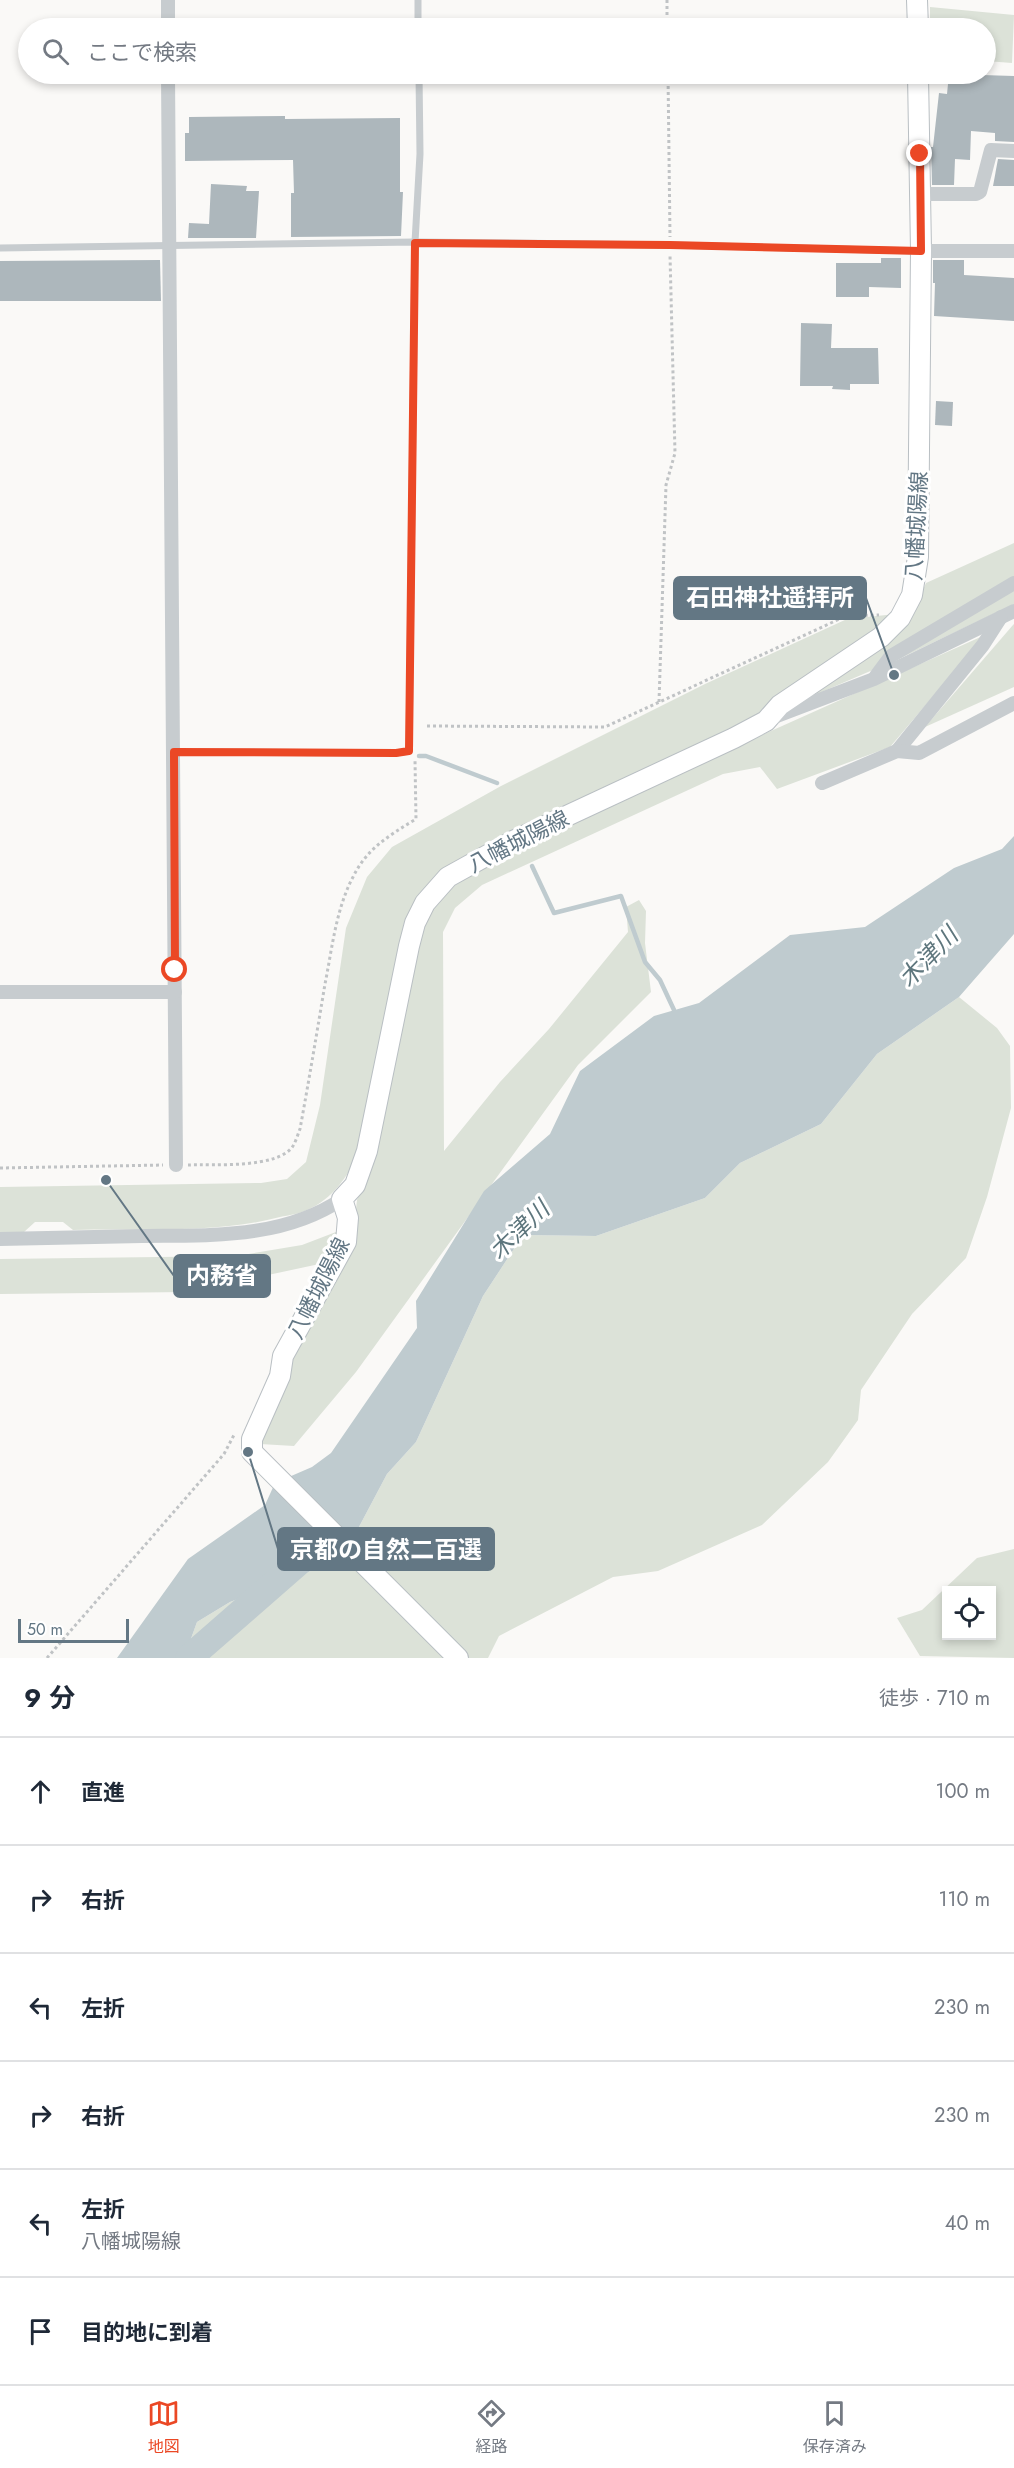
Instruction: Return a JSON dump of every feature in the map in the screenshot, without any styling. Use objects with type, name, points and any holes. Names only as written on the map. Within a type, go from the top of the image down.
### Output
[{"type":"main road","points":[[917,0],[918,18]]},
{"type":"main road","name":"八幡城陽線","points":[[458,1658],[252,1452],[252,1439],[280,1376],[283,1356],[346,1242],[348,1218],[342,1199],[355,1185],[367,1151],[409,946],[415,923],[425,903],[448,877],[513,842],[766,721],[780,705],[881,637],[900,618],[912,595],[918,557],[921,251],[918,84]]},
{"type":"street","points":[[168,0],[168,18]]},
{"type":"street","points":[[168,84],[176,1165]]},
{"type":"street","points":[[920,194],[976,194],[980,192],[991,150],[1014,151]]},
{"type":"street","points":[[921,251],[1014,251]]},
{"type":"street","points":[[874,679],[891,656],[1014,583]]},
{"type":"street","points":[[766,721],[874,679],[1014,611]]},
{"type":"street","points":[[822,783],[897,751],[983,645],[1001,617]]},
{"type":"street","points":[[897,751],[919,753],[1014,703]]},
{"type":"street","points":[[0,992],[175,992]]},
{"type":"street","points":[[0,1239],[225,1234],[271,1229],[312,1216],[342,1199]]},
{"type":"lane","points":[[417,0],[418,18]]},
{"type":"lane","points":[[174,752],[396,753],[409,751],[415,243],[420,154],[419,84]]},
{"type":"lane","points":[[0,248],[415,243],[670,245],[921,251]]},
{"type":"path","points":[[667,0],[667,18]]},
{"type":"path","points":[[659,702],[666,485],[675,453],[668,84]]},
{"type":"path","points":[[427,726],[604,727],[846,616],[876,616],[904,610]]},
{"type":"path","points":[[0,1168],[253,1163],[279,1157],[292,1148],[300,1129],[333,943],[352,877],[384,838],[416,819],[415,760],[409,751]]},
{"type":"path","points":[[47,1658],[224,1454],[235,1433]]},
{"type":"shaded area","points":[[930,7],[1014,15],[1012,63],[996,62],[996,18],[930,18]]},
{"type":"shaded area","points":[[1014,543],[1014,604],[903,657],[796,703],[913,611],[926,583]]},
{"type":"shaded area","points":[[896,614],[861,645],[730,734],[513,835],[415,909],[359,1153],[344,1179],[324,1200],[297,1213],[230,1226],[73,1230],[63,1222],[35,1222],[24,1232],[0,1232],[0,1187],[261,1183],[287,1179],[306,1162],[320,1105],[346,928],[367,877],[392,847],[501,786],[705,684],[847,619]]},
{"type":"shaded area","points":[[1013,625],[1014,687],[925,727]]},
{"type":"shaded area","points":[[985,635],[890,747],[777,789],[760,767],[723,774],[482,885],[455,908],[443,932],[444,1151],[500,1082],[549,1029],[628,932],[626,907],[639,900],[646,911],[645,943],[651,992],[578,1065],[356,1372],[294,1446],[260,1444],[287,1355],[353,1237],[357,1200],[374,1154],[423,920],[448,888],[517,849],[742,744]]},
{"type":"shaded area","points":[[959,997],[997,1028],[1010,1046],[1011,1108],[987,1197],[966,1258],[912,1314],[861,1390],[858,1420],[828,1462],[762,1525],[658,1571],[613,1577],[499,1636],[488,1658],[184,1658],[197,1622],[230,1602],[342,1559],[387,1474],[416,1442],[483,1296],[523,1235],[596,1236],[705,1198],[740,1163],[821,1124],[877,1054]]},
{"type":"shaded area","points":[[336,1232],[339,1239],[324,1263],[189,1292],[0,1294],[0,1259],[237,1256],[302,1245]]},
{"type":"shaded area","points":[[1014,1549],[1014,1658],[920,1656],[897,1618],[922,1610],[942,1591],[942,1640],[996,1640],[996,1586],[947,1586],[977,1558]]},
{"type":"water","points":[[1014,836],[1014,934],[959,997],[877,1054],[821,1124],[740,1163],[705,1198],[596,1236],[523,1235],[483,1296],[416,1442],[387,1474],[342,1559],[230,1602],[197,1622],[184,1658],[117,1658],[188,1559],[265,1505],[275,1483],[312,1467],[331,1453],[417,1328],[416,1301],[484,1191],[550,1134],[580,1071],[654,1016],[699,1003],[790,935],[865,927],[954,868],[1002,849]]},
{"type":"building","points":[[996,75],[1014,76],[1014,142],[995,141],[995,133],[971,131],[970,160],[955,159],[954,185],[932,185],[931,147],[933,147],[939,93],[947,94],[948,84],[996,84]]},
{"type":"building","points":[[285,116],[285,119],[400,118],[400,192],[403,192],[401,236],[291,237],[291,193],[294,193],[293,160],[185,161],[185,133],[189,133],[189,117]]},
{"type":"building","points":[[998,159],[1014,160],[1014,186],[993,186]]},
{"type":"building","points":[[211,184],[247,186],[246,191],[259,191],[256,238],[188,238],[189,223],[209,224]]},
{"type":"building","points":[[881,258],[901,258],[901,288],[869,287],[869,297],[836,297],[836,263],[881,263]]},
{"type":"building","points":[[160,260],[161,301],[0,301],[0,261]]},
{"type":"building","points":[[933,260],[964,260],[964,275],[1014,278],[1014,321],[934,316]]},
{"type":"building","points":[[801,323],[832,324],[831,348],[878,348],[879,384],[850,384],[850,390],[832,389],[833,386],[800,386]]},
{"type":"building","points":[[936,401],[953,402],[952,426],[935,425]]},
{"type":"waterway","points":[[419,756],[426,756],[497,783]]},
{"type":"waterway","points":[[532,866],[554,913],[621,896],[645,962],[660,980],[674,1010]]},
{"type":"waterway","name":"木津川","points":[[189,1658],[300,1561]]},
{"type":"place","name":"石田神社遥拝所","points":[[894,675]]},
{"type":"place","name":"内務省","points":[[106,1180]]},
{"type":"place","name":"京都の自然二百選","points":[[248,1452]]},
{"type":"route","points":[[175,970],[174,752],[396,753],[409,751],[415,243],[670,245],[921,251],[920,154]]}]
